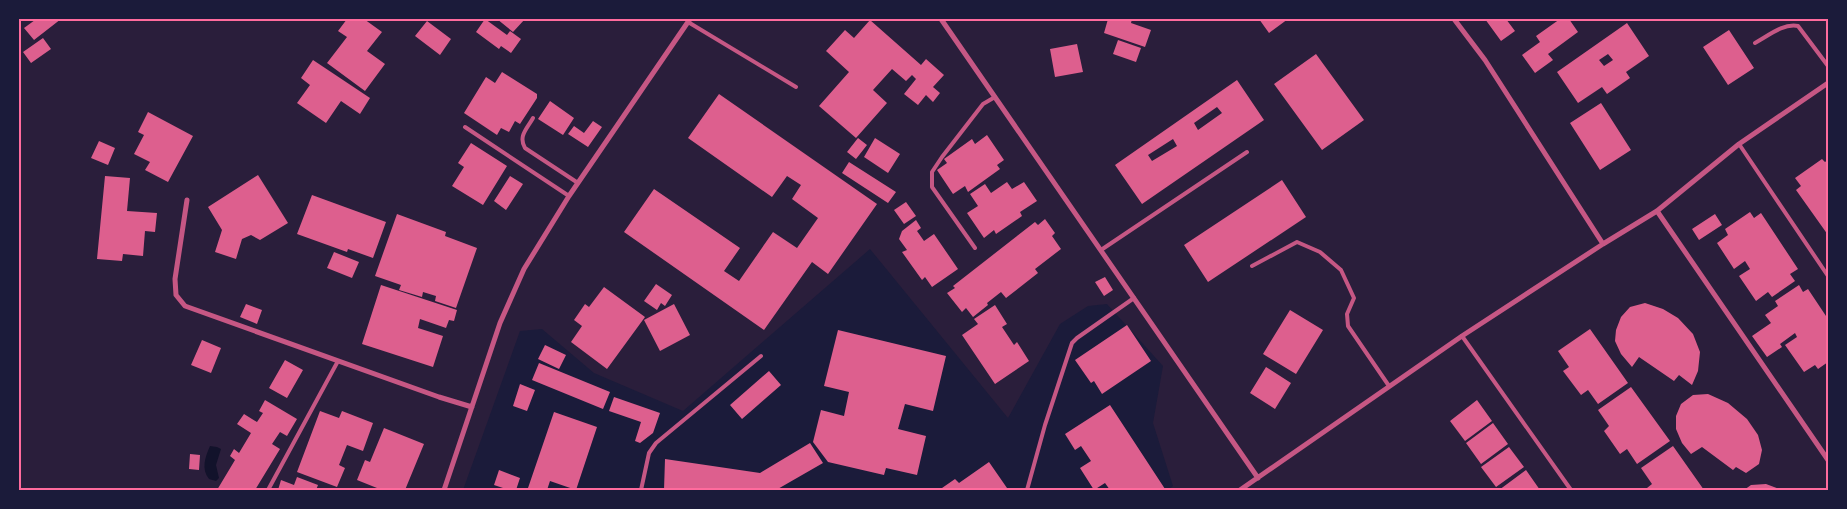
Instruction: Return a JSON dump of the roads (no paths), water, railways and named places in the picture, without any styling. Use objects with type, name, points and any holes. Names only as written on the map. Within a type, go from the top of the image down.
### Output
[{"type":"street","points":[[941,19],[1258,478]]},
{"type":"street","points":[[1454,19],[1485,60],[1603,244]]},
{"type":"street","points":[[444,490],[500,323],[524,269],[569,196],[689,20]]},
{"type":"street","points":[[1240,490],[1462,336],[1657,211],[1739,144],[1828,83]]},
{"type":"street","points":[[187,200],[175,279],[176,295],[185,306],[438,397],[472,407]]},
{"type":"street","points":[[1657,211],[1828,460]]},
{"type":"lane","points":[[689,20],[796,87]]},
{"type":"lane","points":[[1755,43],[1784,26],[1791,24],[1798,26],[1828,66]]},
{"type":"lane","points":[[975,248],[932,187],[932,172],[983,104],[995,97]]},
{"type":"lane","points":[[533,118],[522,136],[525,148],[578,183]]},
{"type":"lane","points":[[465,127],[569,196]]},
{"type":"lane","points":[[1739,144],[1828,276]]},
{"type":"lane","points":[[1101,250],[1247,152]]},
{"type":"lane","points":[[1252,266],[1297,242],[1320,252],[1341,270],[1354,298],[1347,314],[1348,326],[1389,386]]},
{"type":"lane","points":[[1027,490],[1045,425],[1072,343],[1134,298]]},
{"type":"lane","points":[[1462,336],[1571,490]]},
{"type":"lane","points":[[641,490],[649,453],[656,443],[761,356]]},
{"type":"lane","points":[[268,490],[338,361]]}]
